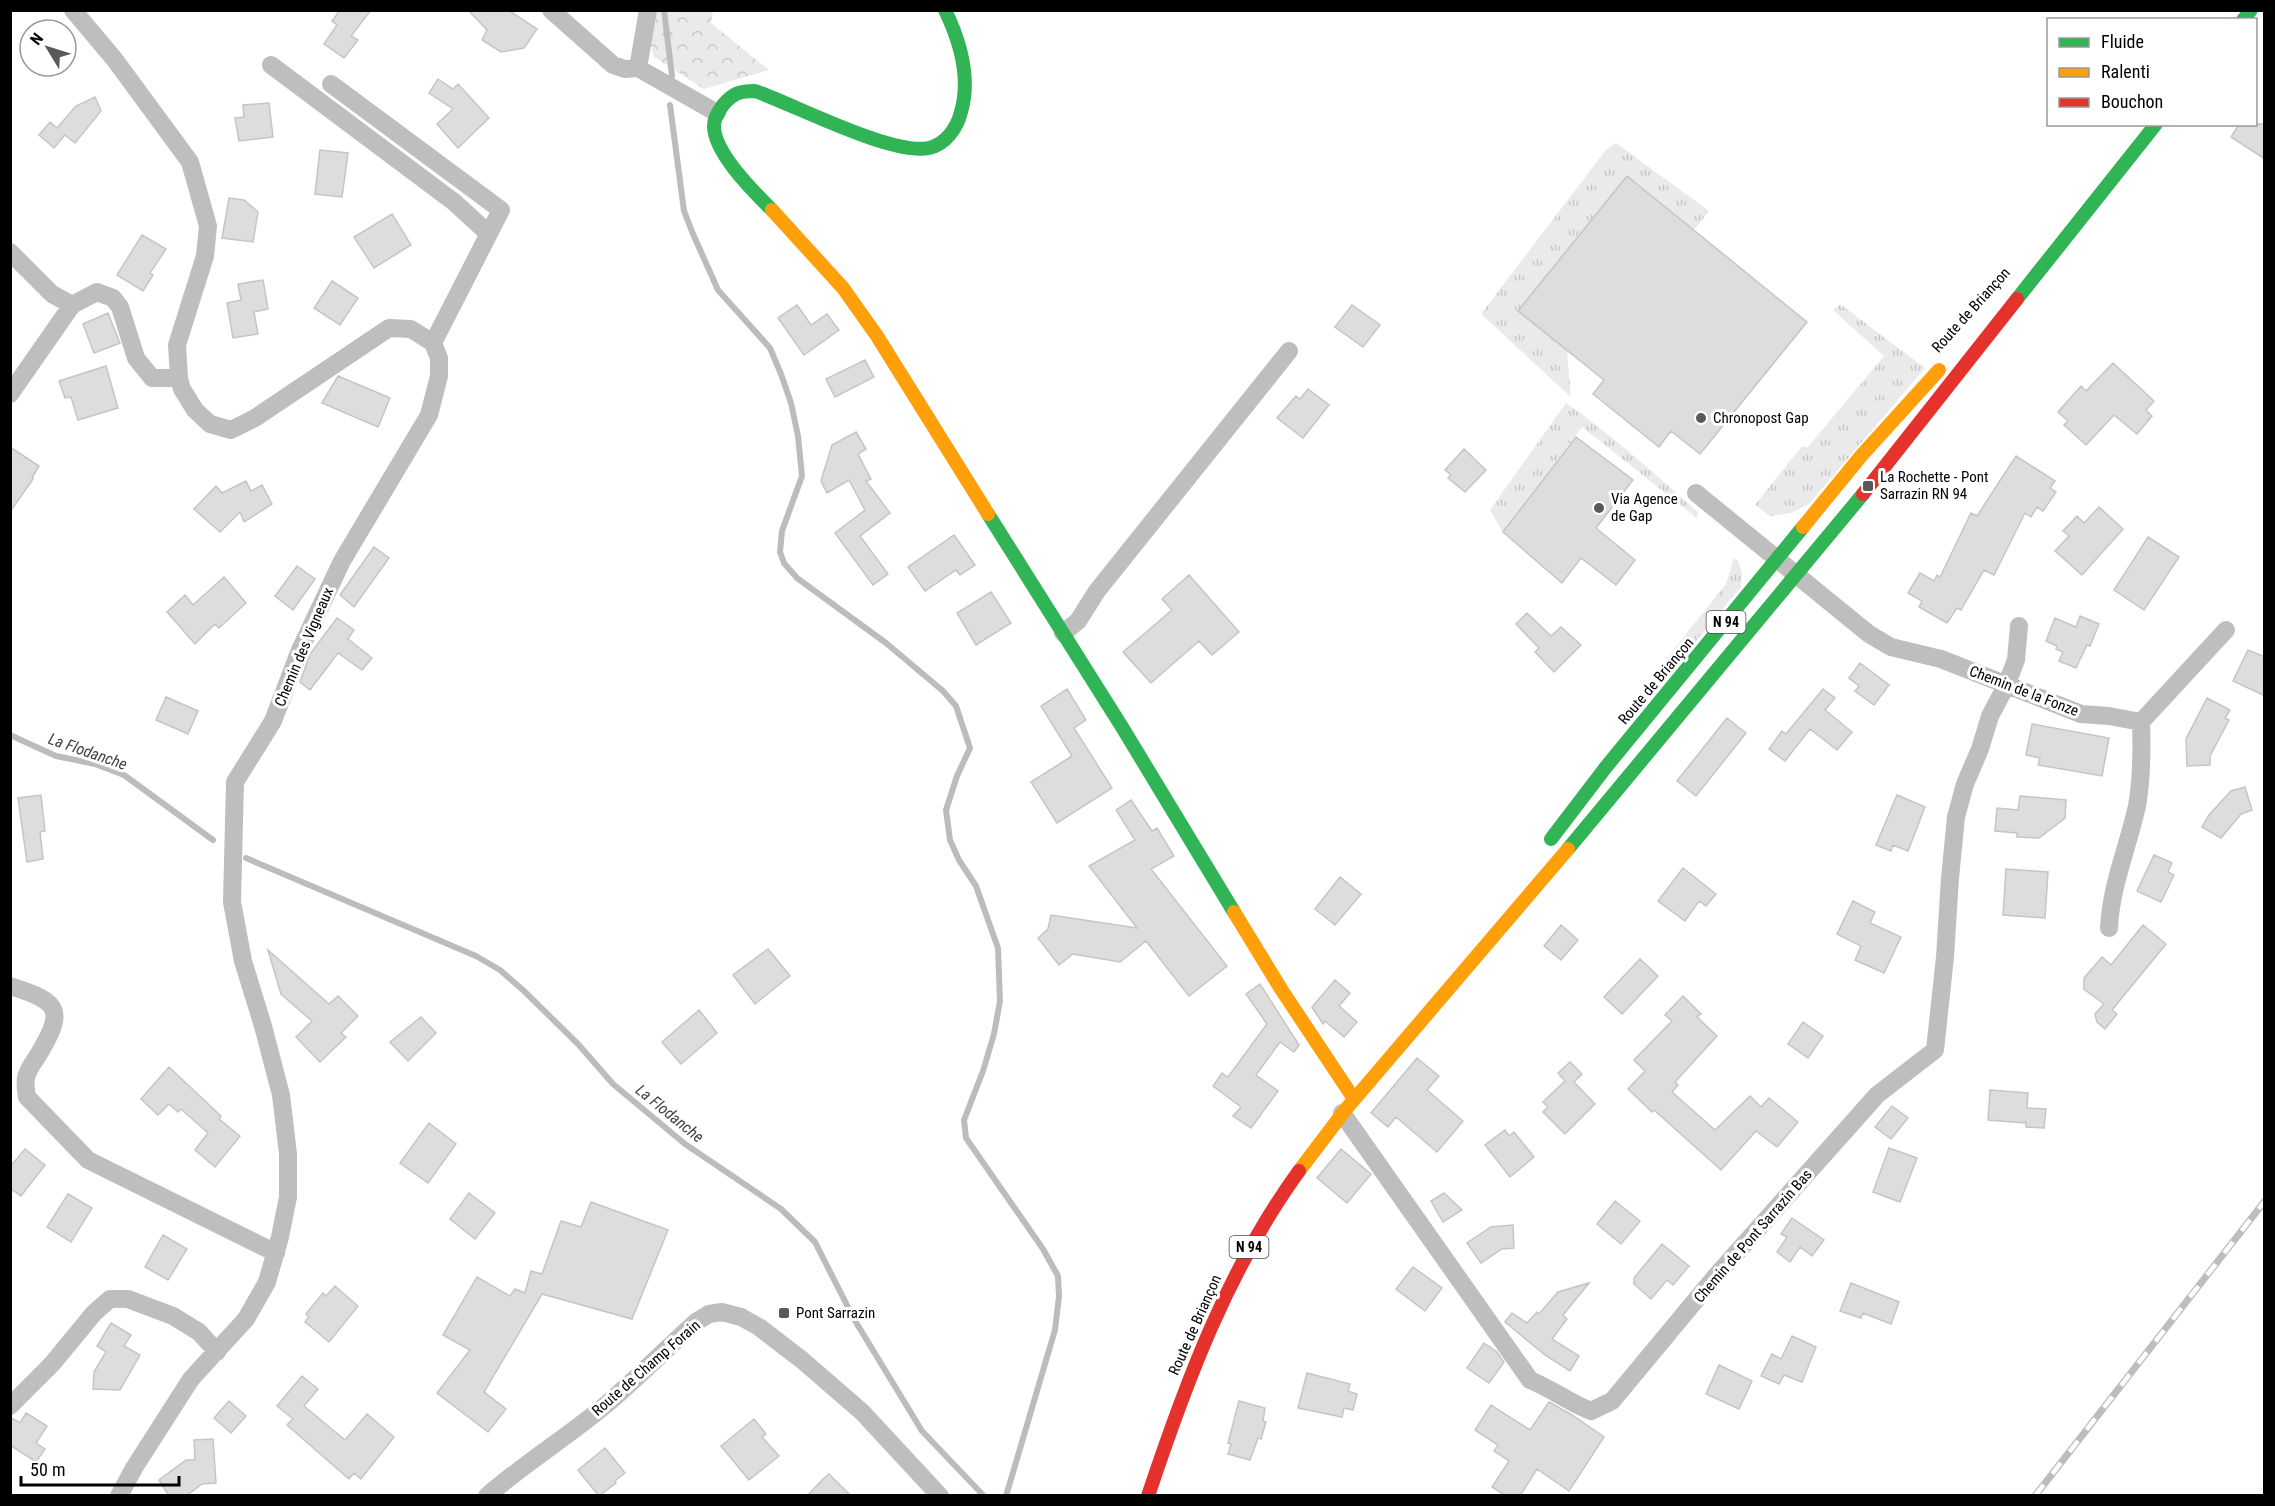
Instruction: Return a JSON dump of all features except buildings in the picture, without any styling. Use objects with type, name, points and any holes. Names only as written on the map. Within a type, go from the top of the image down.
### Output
[{"type":"main road","points":[[945,10],[955,28],[963,63],[964,94],[954,132],[939,144],[920,150],[873,140],[755,91],[739,91],[729,98],[717,113],[714,126],[716,133],[726,156],[753,190],[843,288],[877,336],[1352,1102]]},
{"type":"main road","name":"Route de Briançon","points":[[1542,852],[1606,767],[1787,566],[1906,440],[2154,126]]},
{"type":"main road","name":"Route de Briançon","points":[[1975,330],[2117,171]]},
{"type":"main road","name":"Route de Briançon","points":[[1861,456],[1951,356]]},
{"type":"main road","name":"Route de Briançon","points":[[1352,1102],[1657,743]]},
{"type":"main road","name":"Route de Briançon","points":[[1148,1496],[1172,1421],[1198,1354],[1248,1248],[1281,1196],[1475,936]]},
{"type":"street","points":[[73,10],[115,60],[190,162],[208,226],[205,256],[177,345],[178,378],[195,410],[210,424],[231,430],[255,418],[389,328],[411,329],[433,343],[501,210],[331,84]]},
{"type":"street","points":[[551,10],[613,65],[625,69],[638,68],[717,113]]},
{"type":"street","points":[[638,68],[648,10]]},
{"type":"street","points":[[271,65],[453,201],[489,234]]},
{"type":"street","points":[[10,252],[52,294],[72,305]]},
{"type":"street","points":[[10,394],[72,305],[97,292],[113,298],[120,307],[136,358],[152,378],[178,378]]},
{"type":"street","name":"Chemin des Vigneaux","points":[[119,1496],[134,1468],[191,1380],[246,1319],[267,1282],[276,1253],[288,1197],[288,1154],[281,1095],[243,960],[232,902],[235,782],[273,721],[300,650],[342,561],[429,414],[439,376],[439,358],[433,343]]},
{"type":"street","points":[[1063,633],[1078,621],[1097,591],[1289,351]]},
{"type":"street","points":[[1657,743],[1670,706],[1841,498],[1861,456]]},
{"type":"street","name":"Chemin de la Fonze","points":[[1696,493],[1869,633],[1891,647],[1979,673],[2006,686],[2081,714],[2141,722]]},
{"type":"street","points":[[2006,686],[2016,660],[2019,626]]},
{"type":"street","points":[[2109,928],[2113,891],[2137,805],[2141,765],[2141,722],[2226,630]]},
{"type":"street","name":"Chemin de Pont Sarrazin Bas","points":[[1352,1102],[1530,1380],[1549,1388],[1575,1405],[1591,1411],[1612,1401],[1715,1277],[1877,1095],[1935,1050],[1956,817],[1965,784],[1980,749],[1990,716],[2006,686]]},
{"type":"street","points":[[10,986],[36,994],[50,1002],[55,1015],[53,1031],[26,1078],[27,1097],[73,1146],[88,1160],[276,1253]]},
{"type":"street","points":[[10,1406],[52,1364],[94,1313],[110,1299],[128,1299],[173,1316],[199,1332],[218,1352]]},
{"type":"street","name":"Route de Champ Forain","points":[[487,1496],[519,1468],[573,1431],[608,1403],[696,1322],[709,1314],[722,1312],[741,1317],[759,1327],[833,1385],[897,1447],[940,1496]]},
{"type":"green space","points":[[641,11],[713,11],[711,23],[769,70],[704,89],[654,57]]},
{"type":"green space","points":[[1616,143],[1709,211],[1693,231],[1567,350],[1571,397],[1481,314],[1605,151]]},
{"type":"green space","points":[[1840,304],[1925,368],[1809,504],[1791,513],[1770,516],[1755,505],[1802,446],[1807,448],[1884,356],[1833,310]]},
{"type":"green space","points":[[1566,403],[1617,442],[1698,512],[1697,518],[1582,427],[1503,532],[1490,510]]},
{"type":"green space","points":[[1734,558],[1738,561],[1742,574],[1741,587],[1671,671],[1662,664],[1726,584]]},
{"type":"waterway","points":[[664,10],[672,76]]},
{"type":"waterway","points":[[670,105],[684,211],[693,234],[718,290],[770,348],[791,403],[798,436],[802,476],[782,531],[780,552],[784,563],[797,578],[886,643],[943,691],[956,706],[970,748],[957,776],[946,810],[950,840],[959,860],[976,886],[998,948],[1000,1001],[994,1034],[983,1071],[964,1120],[966,1138],[1043,1249],[1058,1276],[1059,1296],[1055,1330],[1006,1496]]},
{"type":"waterway","name":"La Flodanche","points":[[10,735],[56,756],[95,764],[124,775],[213,840]]},
{"type":"waterway","name":"La Flodanche","points":[[246,858],[476,956],[500,970],[578,1044],[613,1084],[685,1144],[781,1209],[815,1242],[854,1319],[922,1431],[984,1496]]},
{"type":"railway","points":[[2035,1496],[2264,1202]]},
{"type":"traffic: fast","points":[[772,210],[736,171],[721,148],[714,126],[723,105],[737,94],[755,91],[868,137],[913,148],[935,146],[946,139],[957,124],[965,86],[959,47],[945,10]]},
{"type":"traffic: fast","points":[[2245,18],[2251,10]]},
{"type":"traffic: fast","points":[[2017,299],[2154,126]]},
{"type":"traffic: fast","points":[[1568,849],[1863,494]]},
{"type":"traffic: fast","points":[[988,514],[1122,727],[1234,912]]},
{"type":"traffic: fast","points":[[1551,839],[1606,767],[1803,527]]},
{"type":"traffic: slow","points":[[772,210],[843,288],[877,336],[988,514]]},
{"type":"traffic: slow","points":[[1803,527],[1861,456],[1939,370]]},
{"type":"traffic: slow","points":[[1299,1171],[1346,1109],[1568,849]]},
{"type":"traffic: slow","points":[[1234,912],[1281,989],[1354,1099]]},
{"type":"traffic: jam","points":[[1863,494],[2017,299]]},
{"type":"traffic: jam","points":[[1148,1496],[1194,1369],[1230,1287],[1274,1208],[1299,1171]]},
{"type":"place","name":"Chronopost Gap","points":[[1701,418]]},
{"type":"place","name":"La Rochette - Pont Sarrazin RN 94","points":[[1868,486]]},
{"type":"place","name":"Via Agence de Gap","points":[[1599,508]]},
{"type":"place","name":"Pont Sarrazin","points":[[784,1313]]}]
